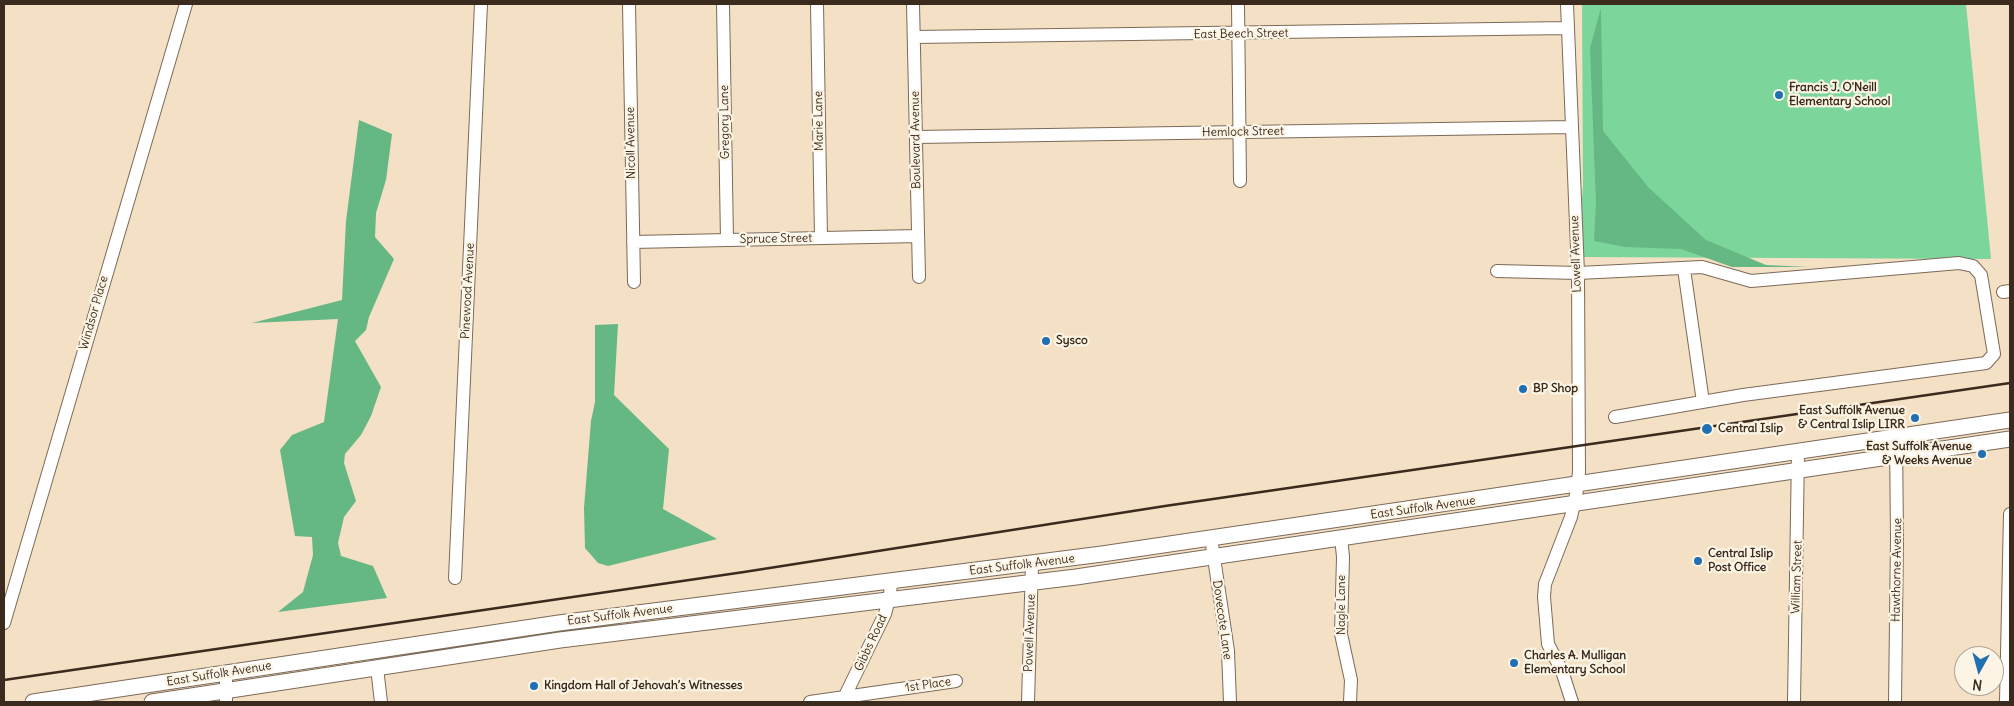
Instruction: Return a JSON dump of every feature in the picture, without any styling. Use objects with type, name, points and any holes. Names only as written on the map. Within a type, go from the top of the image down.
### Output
[{"type":"main road","name":"East Suffolk Avenue","points":[[33,702],[83,698],[226,673],[568,622],[1032,564],[2010,420]]},
{"type":"main road","name":"East Suffolk Avenue","points":[[152,702],[226,697],[377,668],[610,633],[1032,583],[2010,439]]},
{"type":"street","name":"Windsor Place","points":[[4,622],[186,4]]},
{"type":"street","name":"Pinewood Avenue","points":[[455,578],[481,4]]},
{"type":"street","name":"Nicoll Avenue","points":[[629,4],[634,282]]},
{"type":"street","name":"Gregory Lane","points":[[723,4],[727,240]]},
{"type":"street","name":"Marie Lane","points":[[816,4],[821,238]]},
{"type":"street","name":"Boulevard Avenue","points":[[913,4],[919,277]]},
{"type":"street","points":[[1238,4],[1240,181]]},
{"type":"street","name":"Lowell Avenue","points":[[1567,4],[1578,273],[1578,485],[1567,529],[1545,584],[1544,597],[1548,644],[1562,671],[1572,702]]},
{"type":"street","name":"East Beech Street","points":[[914,37],[1568,28]]},
{"type":"street","name":"Hemlock Street","points":[[916,136],[1571,127]]},
{"type":"street","name":"Spruce Street","points":[[633,242],[918,236]]},
{"type":"street","points":[[1497,271],[1578,273],[1702,267],[1751,281],[1959,262],[1973,266],[1981,275],[1994,354],[1986,363],[1703,402],[1615,417]]},
{"type":"street","points":[[1684,269],[1703,402]]},
{"type":"street","name":"Hawthorne Avenue","points":[[1895,702],[1896,438]]},
{"type":"street","name":"William Street","points":[[1794,702],[1798,452]]},
{"type":"street","points":[[2006,702],[2010,514]]},
{"type":"street","name":"Nagle Lane","points":[[1341,537],[1343,557],[1341,634],[1351,680],[1350,702]]},
{"type":"street","name":"Dovecote Lane","points":[[1211,538],[1228,651],[1230,702]]},
{"type":"street","name":"Powell Avenue","points":[[1028,702],[1032,564]]},
{"type":"street","name":"Gibbs Road","points":[[844,700],[878,631],[889,600],[891,582]]},
{"type":"street","points":[[377,668],[381,702]]},
{"type":"street","points":[[226,673],[226,697]]},
{"type":"street","name":"1st Place","points":[[810,702],[844,700],[956,681]]},
{"type":"green space","name":"Francis J. O'Neill Elementary School","points":[[1582,4],[1966,4],[1991,259],[1577,257],[1583,186]]},
{"type":"green space","points":[[1601,8],[1603,131],[1649,188],[1706,240],[1766,265],[1809,267],[1732,267],[1681,249],[1625,247],[1594,241],[1596,203],[1590,48]]},
{"type":"green space","points":[[359,120],[392,134],[386,180],[376,213],[375,237],[394,259],[369,317],[366,330],[355,341],[381,387],[371,416],[361,435],[345,454],[344,463],[356,501],[344,517],[338,543],[341,556],[373,566],[387,598],[278,612],[303,592],[313,555],[312,537],[295,536],[280,450],[292,435],[324,422],[338,319],[252,323],[342,300],[346,221]]},
{"type":"green space","points":[[618,324],[614,395],[669,449],[663,509],[717,539],[608,566],[598,563],[585,548],[584,508],[591,421],[595,402],[595,325]]},
{"type":"railway","points":[[4,680],[744,572],[1165,506],[2010,383]]},
{"type":"place","name":"Francis J. O'Neill Elementary School","points":[[1779,95]]},
{"type":"place","name":"Sysco","points":[[1046,341]]},
{"type":"place","name":"BP Shop","points":[[1523,389]]},
{"type":"place","name":"East Suffolk Avenue & Central Islip LIRR","points":[[1915,418]]},
{"type":"place","name":"Central Islip","points":[[1707,429]]},
{"type":"place","name":"East Suffolk Avenue & Weeks Avenue","points":[[1982,454]]},
{"type":"place","name":"Central Islip Post Office","points":[[1698,561]]},
{"type":"place","name":"Charles A. Mulligan Elementary School","points":[[1514,663]]},
{"type":"place","name":"Kingdom Hall of Jehovah’s Witnesses","points":[[534,686]]}]
